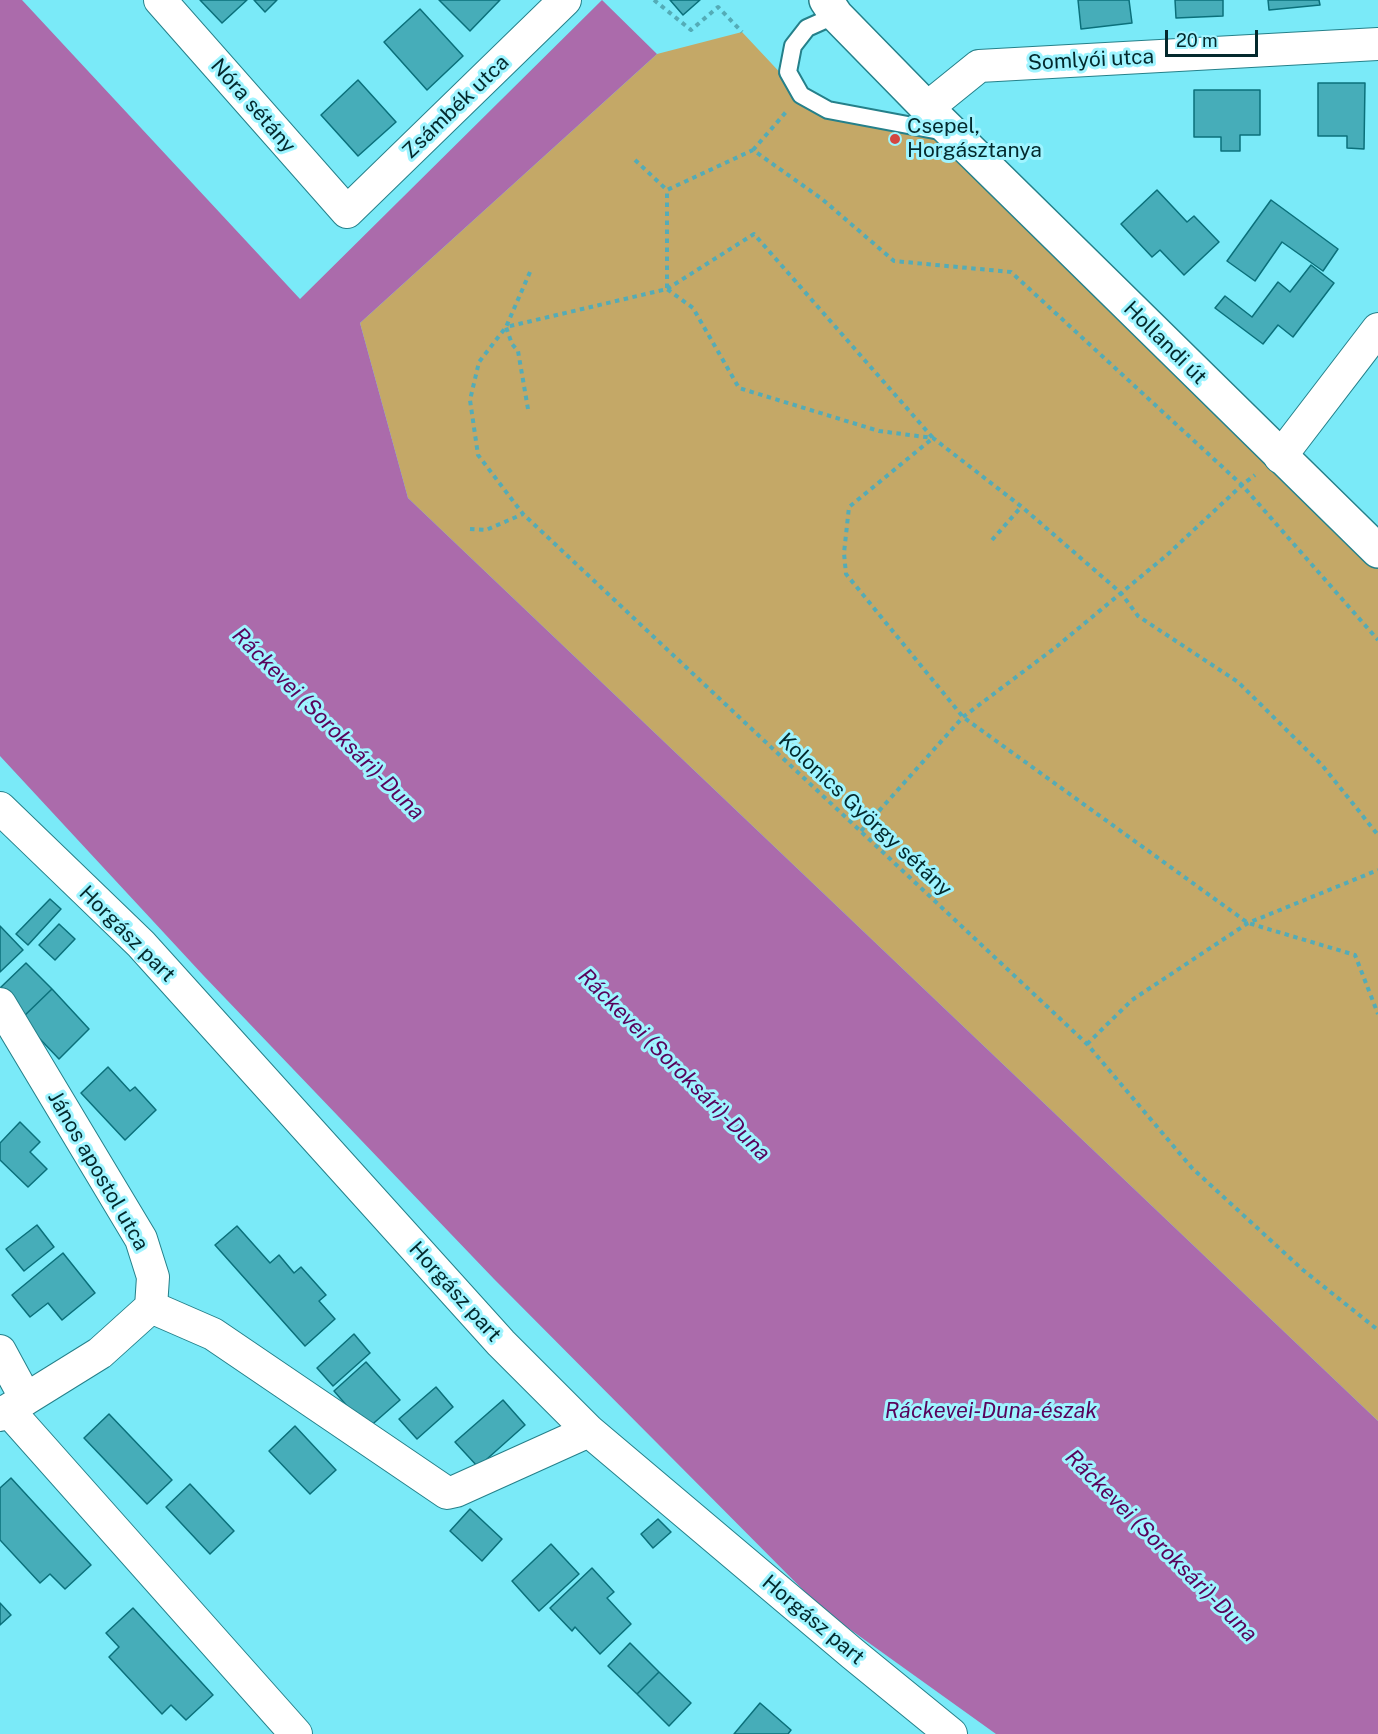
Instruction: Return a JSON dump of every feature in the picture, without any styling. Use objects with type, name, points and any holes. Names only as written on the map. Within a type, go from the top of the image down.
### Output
[{"type":"street","name":"Nóra sétány","points":[[160,0],[346,212]]},
{"type":"street","name":"Zsámbék utca","points":[[346,212],[565,0]]},
{"type":"street","name":"Hollandi út","points":[[831,8],[927,108],[1378,551]]},
{"type":"street","name":"Somlyói utca","points":[[927,108],[979,66],[1378,44]]},
{"type":"street","points":[[1280,457],[1378,329]]},
{"type":"street","name":"Horgász part","points":[[3,815],[141,944],[501,1343],[589,1431],[951,1734]]},
{"type":"street","name":"János apostol utca","points":[[0,1004],[141,1239],[153,1277],[152,1307]]},
{"type":"street","points":[[11,1408],[100,1353],[152,1307],[213,1334],[447,1493],[589,1431]]},
{"type":"street","points":[[0,1351],[11,1408],[296,1734]]},
{"type":"lane","name":"Hollandi út","points":[[801,95],[788,72],[793,46],[807,28],[831,8]]},
{"type":"lane","points":[[801,95],[828,110],[953,133]]},
{"type":"path","points":[[654,0],[691,30],[718,7],[742,32]]},
{"type":"path","points":[[667,190],[753,150],[801,95]]},
{"type":"path","points":[[753,150],[822,199],[894,261],[1011,272],[1242,485],[1378,640]]},
{"type":"path","points":[[635,160],[667,190],[667,289]]},
{"type":"path","points":[[528,409],[518,351],[512,344],[506,327],[667,289],[754,234],[933,438],[1022,507],[1121,593],[1138,616],[1238,682],[1322,765],[1378,835]]},
{"type":"path","name":"Kolonics György sétány","points":[[530,272],[506,327],[479,362],[470,400],[478,455],[523,514],[1087,1044],[1192,1168],[1303,1270],[1378,1329]]},
{"type":"path","points":[[667,289],[693,308],[739,388],[879,431],[933,438]]},
{"type":"path","points":[[933,438],[849,507],[844,553],[846,574],[963,717],[1248,922],[1355,955],[1378,1014]]},
{"type":"path","points":[[861,831],[963,717],[1056,647],[1167,555],[1242,485],[1280,457]]},
{"type":"path","points":[[992,540],[1022,507]]},
{"type":"path","points":[[470,529],[486,530],[523,514]]},
{"type":"path","points":[[1087,1044],[1132,1000],[1248,922],[1378,870]]},
{"type":"shaded area","points":[[742,32],[801,95],[953,133],[1378,551],[1378,1421],[408,498],[360,323],[657,54]]},
{"type":"water","name":"Ráckevei-Duna-észak","points":[[0,0],[22,0],[300,299],[602,0],[657,54],[360,323],[408,498],[1378,1421],[1378,1734],[996,1734],[823,1610],[494,1279],[203,975],[0,756]]},
{"type":"building","points":[[200,0],[247,0],[222,23]]},
{"type":"building","points":[[254,0],[277,0],[265,12]]},
{"type":"building","points":[[439,0],[500,0],[470,31]]},
{"type":"building","points":[[670,0],[700,0],[683,15]]},
{"type":"building","points":[[1078,0],[1129,0],[1132,23],[1081,29]]},
{"type":"building","points":[[1175,0],[1223,0],[1223,16],[1176,18]]},
{"type":"building","points":[[1268,0],[1319,0],[1320,5],[1269,10]]},
{"type":"building","points":[[420,9],[463,56],[427,90],[384,42]]},
{"type":"building","points":[[358,80],[396,122],[358,156],[321,115]]},
{"type":"building","points":[[1318,83],[1365,83],[1364,149],[1347,148],[1347,136],[1318,136]]},
{"type":"building","points":[[1194,90],[1260,90],[1260,135],[1240,135],[1240,151],[1221,151],[1221,137],[1194,137]]},
{"type":"building","points":[[1157,190],[1187,222],[1194,216],[1219,242],[1184,275],[1160,250],[1152,257],[1121,224]]},
{"type":"building","points":[[1271,200],[1338,249],[1323,271],[1282,242],[1255,281],[1227,261]]},
{"type":"building","points":[[1311,265],[1334,283],[1293,337],[1278,325],[1263,344],[1215,308],[1225,296],[1252,317],[1278,282],[1290,292]]},
{"type":"building","points":[[50,899],[61,909],[28,945],[16,934]]},
{"type":"building","points":[[59,924],[75,939],[55,960],[39,945]]},
{"type":"building","points":[[0,926],[23,950],[0,972]]},
{"type":"building","points":[[26,963],[52,989],[21,1019],[0,997],[0,988]]},
{"type":"building","points":[[52,989],[89,1029],[59,1059],[21,1019]]},
{"type":"building","points":[[108,1067],[130,1091],[135,1087],[156,1110],[125,1140],[81,1093]]},
{"type":"building","points":[[20,1122],[40,1142],[30,1152],[47,1169],[28,1187],[0,1160],[0,1143]]},
{"type":"building","points":[[37,1225],[54,1247],[24,1271],[6,1249]]},
{"type":"building","points":[[237,1226],[270,1263],[279,1255],[294,1273],[301,1267],[326,1295],[319,1301],[335,1319],[305,1346],[215,1245]]},
{"type":"building","points":[[63,1253],[95,1293],[62,1320],[48,1303],[30,1317],[12,1295]]},
{"type":"building","points":[[354,1334],[370,1353],[333,1386],[317,1368]]},
{"type":"building","points":[[366,1362],[400,1400],[367,1429],[334,1391]]},
{"type":"building","points":[[436,1387],[453,1407],[417,1439],[399,1419]]},
{"type":"building","points":[[503,1400],[525,1425],[478,1467],[455,1442]]},
{"type":"building","points":[[109,1414],[172,1480],[147,1504],[84,1438]]},
{"type":"building","points":[[295,1426],[336,1470],[310,1494],[269,1451]]},
{"type":"building","points":[[11,1478],[91,1565],[65,1589],[50,1574],[40,1583],[0,1540],[0,1488]]},
{"type":"building","points":[[190,1484],[234,1531],[210,1554],[166,1507]]},
{"type":"building","points":[[470,1509],[502,1539],[482,1561],[450,1531]]},
{"type":"building","points":[[658,1519],[671,1532],[653,1548],[641,1534]]},
{"type":"building","points":[[551,1544],[579,1574],[539,1611],[512,1581]]},
{"type":"building","points":[[592,1568],[614,1592],[607,1598],[631,1624],[600,1654],[575,1627],[572,1631],[550,1608]]},
{"type":"building","points":[[0,1603],[11,1615],[0,1625]]},
{"type":"building","points":[[133,1608],[213,1695],[186,1720],[171,1705],[162,1714],[109,1657],[119,1647],[106,1633]]},
{"type":"building","points":[[630,1643],[659,1672],[637,1694],[608,1666]]},
{"type":"building","points":[[659,1672],[691,1703],[669,1726],[637,1694]]},
{"type":"building","points":[[760,1703],[791,1730],[788,1734],[734,1734]]},
{"type":"place","name":"Csepel, Horgásztanya","points":[[895,139]]},
{"type":"water label","name":"Ráckevei (Soroksári)-Duna","points":[[328,724]]},
{"type":"water label","name":"Ráckevei (Soroksári)-Duna","points":[[674,1065]]},
{"type":"water label","name":"Ráckevei (Soroksári)-Duna","points":[[1161,1546]]}]
